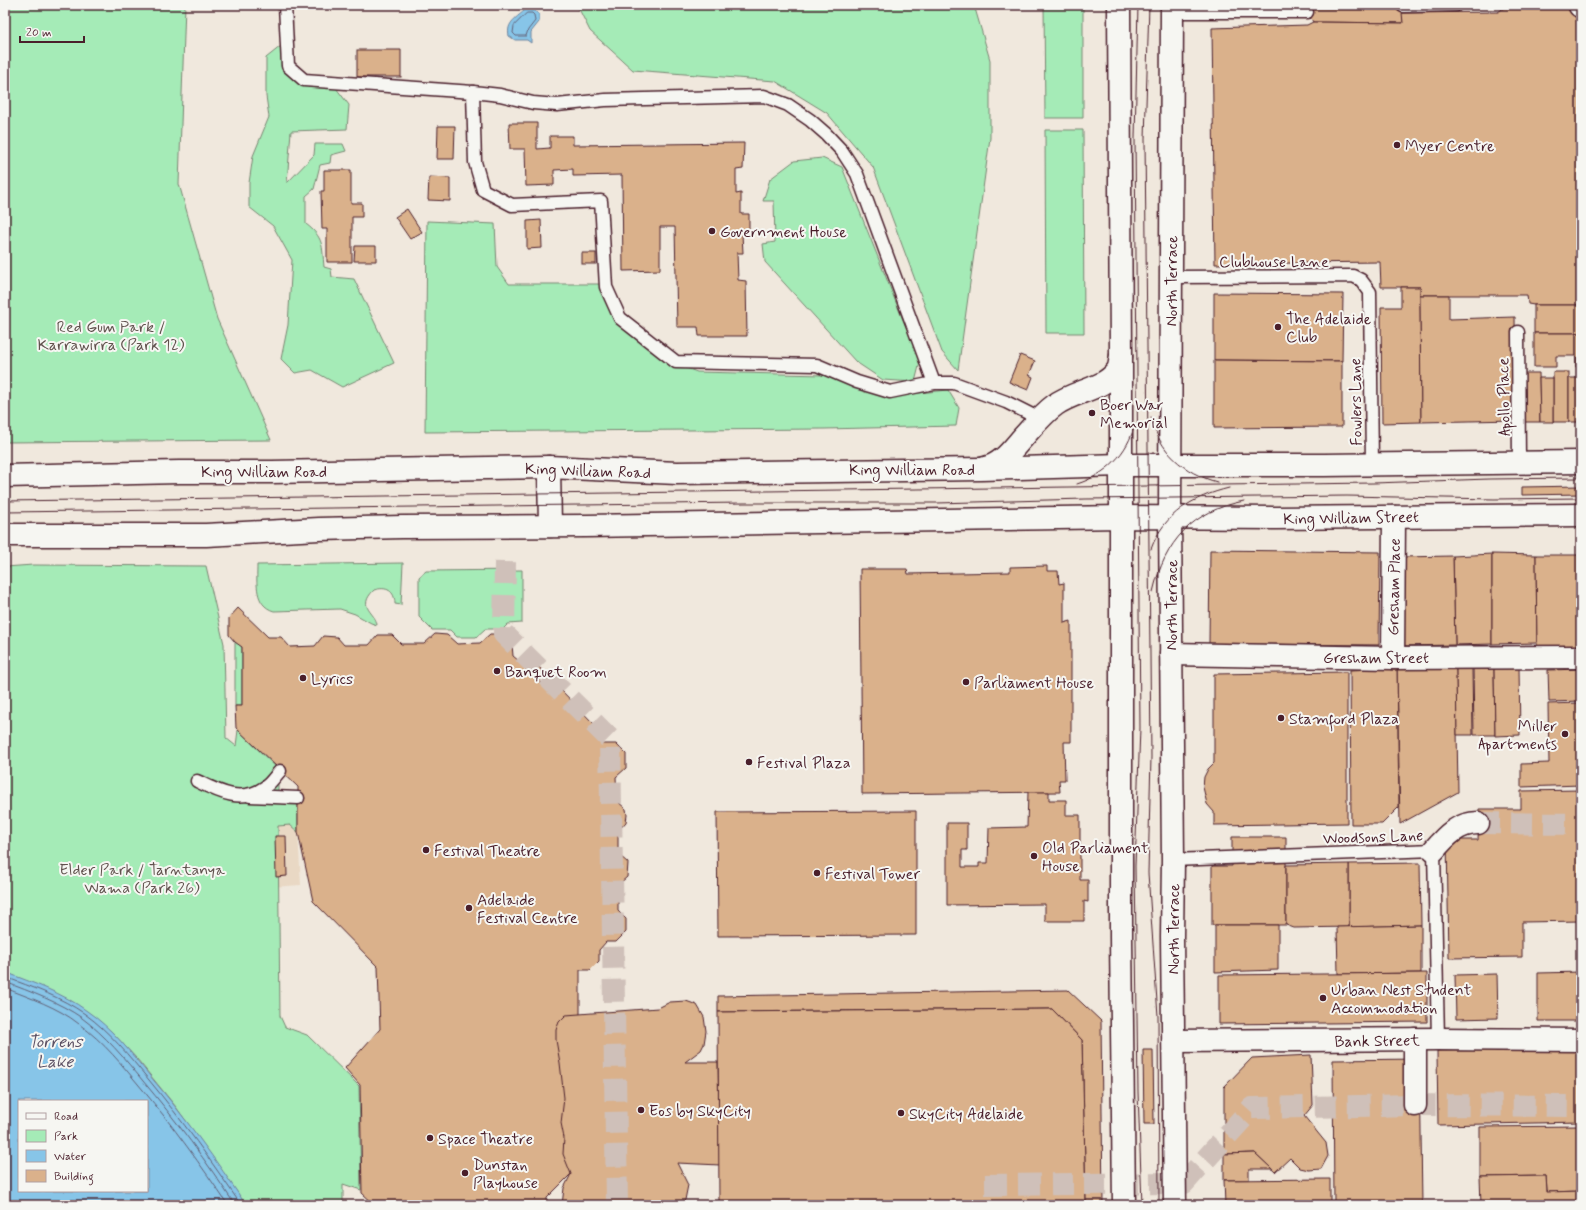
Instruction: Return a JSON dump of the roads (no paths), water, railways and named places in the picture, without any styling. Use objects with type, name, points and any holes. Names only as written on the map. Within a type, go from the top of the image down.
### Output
[{"type":"main road","points":[[1119,5],[1121,355],[1121,937],[1124,1205]]},
{"type":"main road","name":"North Terrace","points":[[1172,9],[1170,518],[1173,860],[1172,937],[1176,1205]]},
{"type":"main road","points":[[981,469],[994,465],[1004,458],[1040,419],[1061,401],[1099,384],[1112,375],[1118,368],[1121,355]]},
{"type":"main road","points":[[1170,465],[1581,462]]},
{"type":"main road","name":"King William Road","points":[[5,476],[549,467],[677,473],[1170,465]]},
{"type":"main road","points":[[549,467],[550,526]]},
{"type":"main road","name":"King William Street","points":[[1121,517],[1170,518],[1581,515]]},
{"type":"main road","points":[[5,535],[206,535],[326,528],[1121,517]]},
{"type":"main road","name":"Gresham Place","points":[[1392,658],[1394,517]]},
{"type":"main road","name":"Gresham Street","points":[[1171,654],[1392,658],[1581,657]]},
{"type":"main road","points":[[1434,850],[1448,834],[1470,823],[1478,823]]},
{"type":"main road","points":[[1415,1039],[1415,1105]]},
{"type":"main road","name":"Bank Street","points":[[1174,1041],[1415,1039],[1581,1040]]},
{"type":"lane","points":[[285,5],[288,66],[304,80],[473,92],[500,95],[533,103],[557,105],[605,100],[738,96],[764,96],[788,105],[810,120],[826,134],[842,151],[857,174],[934,383]]},
{"type":"lane","points":[[1403,6],[1456,5]]},
{"type":"lane","points":[[1172,9],[1307,12]]},
{"type":"lane","points":[[473,92],[475,162],[483,190],[512,205],[601,201],[606,287],[620,318],[676,362],[817,365],[856,382],[890,392],[934,383],[954,383],[1006,402],[1040,419]]},
{"type":"lane","name":"Clubhouse Lane","points":[[1171,277],[1352,276],[1361,280],[1370,292]]},
{"type":"lane","name":"Fowlers Lane","points":[[1370,292],[1372,464]]},
{"type":"lane","name":"Apollo Place","points":[[1518,332],[1519,462]]},
{"type":"lane","points":[[240,796],[254,794],[266,786],[280,771]]},
{"type":"lane","points":[[196,781],[226,795],[298,798]]},
{"type":"lane","name":"Woodsons Lane","points":[[1173,860],[1434,850],[1438,1039]]},
{"type":"water","points":[[526,9],[533,10],[539,14],[539,22],[531,32],[531,43],[527,40],[515,40],[509,36],[508,31],[511,24]]},
{"type":"water","name":"Torrens Lake","points":[[5,972],[48,989],[68,999],[105,1025],[121,1041],[163,1091],[212,1155],[246,1205],[5,1205]]},
{"type":"tunnel","points":[[505,562],[504,634],[610,739],[617,1205]]},
{"type":"tunnel","points":[[1478,823],[1581,824]]},
{"type":"tunnel","points":[[985,1185],[1184,1183],[1252,1108],[1415,1105],[1581,1106]]},
{"type":"tram line","points":[[1138,5],[1135,138],[1140,728],[1135,866],[1138,1092],[1142,1205]]},
{"type":"tram line","points":[[1149,5],[1145,139],[1151,757],[1148,873],[1158,1016],[1159,1205]]},
{"type":"tram line","points":[[1151,417],[1160,440],[1174,459],[1193,473],[1217,482]]},
{"type":"tram line","points":[[1077,484],[1097,475],[1114,462],[1132,435],[1135,424]]},
{"type":"tram line","points":[[5,501],[1374,483],[1489,479],[1581,478]]},
{"type":"tram line","points":[[1151,549],[1164,526],[1181,508],[1203,496],[1229,488]]},
{"type":"tram line","points":[[5,512],[744,503],[937,503],[1085,499],[1347,496],[1494,499],[1581,498]]},
{"type":"tram line","points":[[1153,592],[1158,574],[1165,558],[1173,543],[1184,531],[1210,512],[1244,501]]},
{"type":"place","name":"Myer Centre","points":[[1397,145]]},
{"type":"place","name":"Government House","points":[[712,231]]},
{"type":"place","name":"The Adelaide Club","points":[[1278,327]]},
{"type":"place","name":"Boer War Memorial","points":[[1092,413]]},
{"type":"place","name":"Banquet Room","points":[[497,671]]},
{"type":"place","name":"Lyrics","points":[[303,678]]},
{"type":"place","name":"Parliament House","points":[[966,682]]},
{"type":"place","name":"Stamford Plaza","points":[[1281,718]]},
{"type":"place","name":"Miller Apartments","points":[[1565,734]]},
{"type":"place","name":"Festival Plaza","points":[[749,762]]},
{"type":"place","name":"Festival Theatre","points":[[426,850]]},
{"type":"place","name":"Old Parliament House","points":[[1034,856]]},
{"type":"place","name":"Festival Tower","points":[[817,873]]},
{"type":"place","name":"Adelaide Festival Centre","points":[[469,908]]},
{"type":"place","name":"Urban Nest Student Accommodation","points":[[1323,998]]},
{"type":"place","name":"Eos by SkyCity","points":[[641,1110]]},
{"type":"place","name":"SkyCity Adelaide","points":[[901,1113]]},
{"type":"place","name":"Space Theatre","points":[[430,1138]]},
{"type":"place","name":"Dunstan Playhouse","points":[[465,1173]]},
{"type":"park label","name":"Red Gum Park / Karrawirra (Park 12)","points":[[111,335]]},
{"type":"park label","name":"Elder Park / Tarntanya Wama (Park 26)","points":[[142,878]]}]
